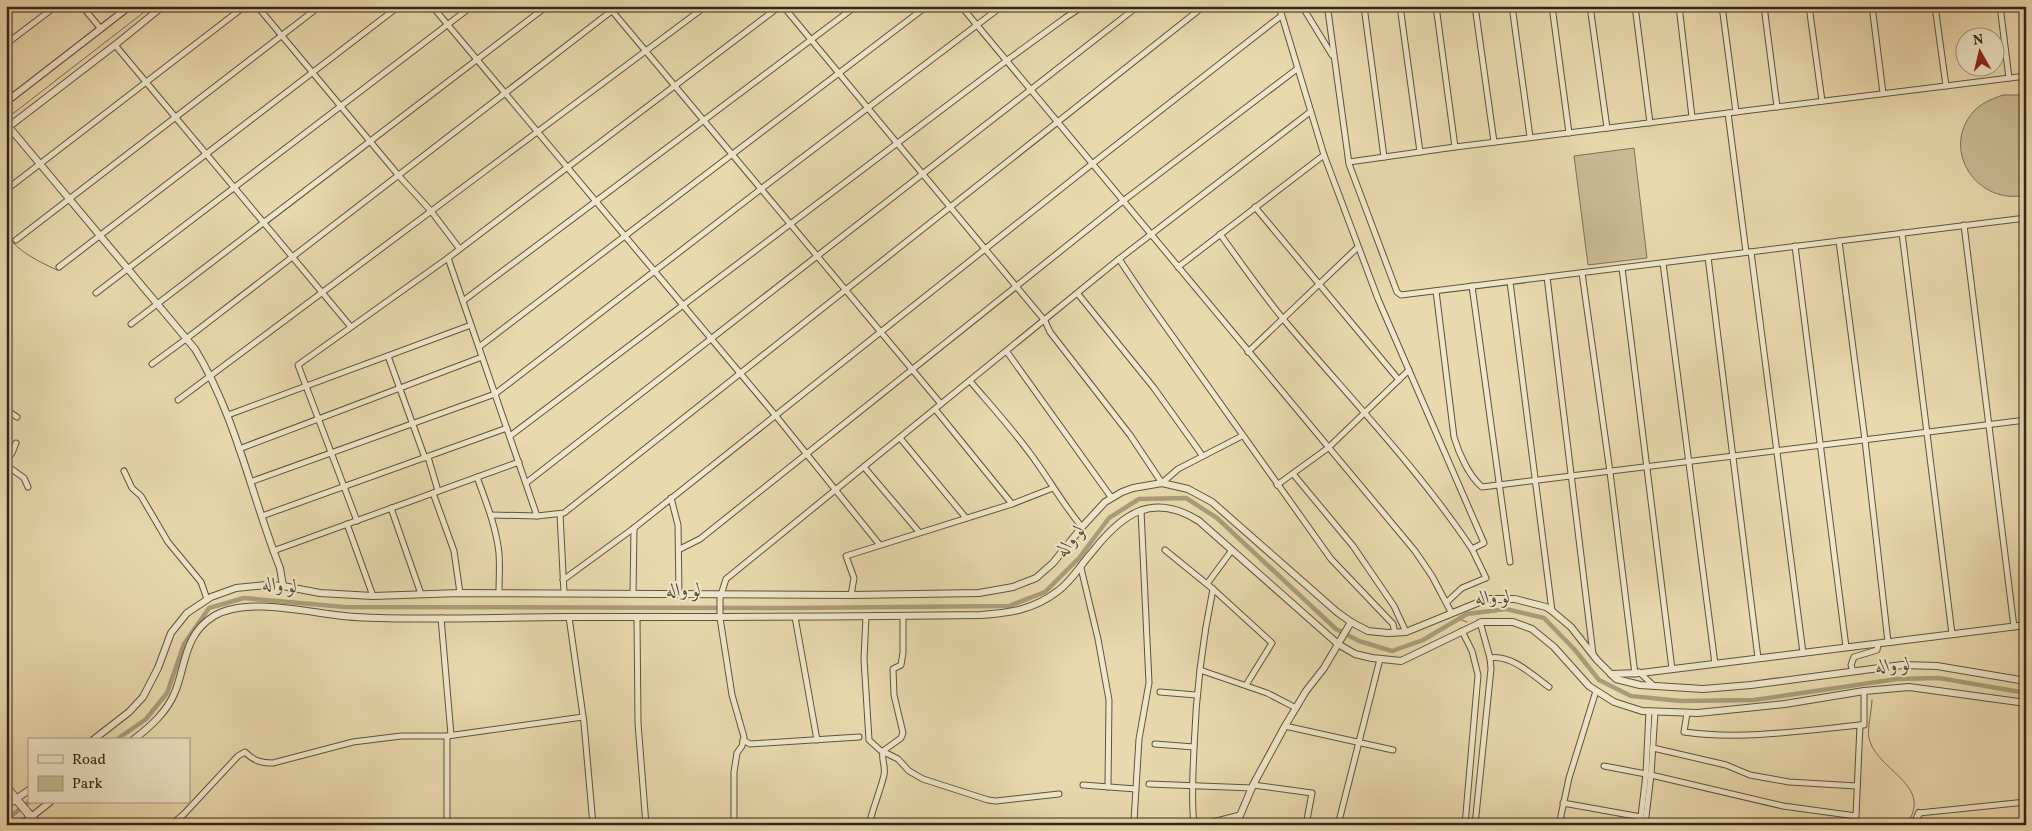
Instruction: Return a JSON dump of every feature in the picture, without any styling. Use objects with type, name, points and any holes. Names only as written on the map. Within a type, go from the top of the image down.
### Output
[{"type":"main road","points":[[6,787],[38,825]]},
{"type":"street","points":[[6,44],[56,6]]},
{"type":"street","points":[[82,6],[101,29]]},
{"type":"street","points":[[6,102],[130,6]]},
{"type":"street","points":[[163,6],[8,128],[195,349],[212,376],[228,415],[280,568],[283,586]]},
{"type":"street","points":[[6,190],[245,6]]},
{"type":"street","points":[[257,6],[399,176],[431,211],[459,248]]},
{"type":"street","points":[[16,240],[320,6]]},
{"type":"street","points":[[60,267],[399,6]]},
{"type":"street","points":[[432,6],[836,488],[879,544]]},
{"type":"street","points":[[96,293],[472,6]]},
{"type":"street","points":[[131,324],[547,6]]},
{"type":"street","points":[[152,364],[505,94],[610,9],[618,6]]},
{"type":"street","points":[[178,400],[706,6]]},
{"type":"street","points":[[357,521],[298,365],[448,258],[566,167],[782,6],[1045,321],[1050,332],[1130,435],[1162,483]]},
{"type":"street","points":[[463,301],[856,6]]},
{"type":"street","points":[[479,347],[927,6]]},
{"type":"street","points":[[961,6],[1029,90],[1415,551],[1447,602],[1451,612]]},
{"type":"street","points":[[250,482],[495,394],[761,188],[1002,6]]},
{"type":"street","points":[[510,436],[1006,61],[1083,6]]},
{"type":"street","points":[[526,483],[1138,6]]},
{"type":"street","points":[[491,516],[564,514],[1204,6]]},
{"type":"street","points":[[1278,6],[1324,155],[1358,247],[1378,299],[1484,543],[1472,549]]},
{"type":"street","points":[[1302,6],[1334,58]]},
{"type":"street","points":[[1364,6],[1384,156]]},
{"type":"street","points":[[1400,6],[1420,152]]},
{"type":"street","points":[[1436,6],[1455,146]]},
{"type":"street","points":[[1475,6],[1494,142]]},
{"type":"street","points":[[1512,6],[1530,137]]},
{"type":"street","points":[[1552,6],[1569,133]]},
{"type":"street","points":[[1590,6],[1607,128]]},
{"type":"street","points":[[1636,6],[1650,123]]},
{"type":"street","points":[[1679,6],[1692,117]]},
{"type":"street","points":[[1722,6],[1736,112]]},
{"type":"street","points":[[1764,6],[1777,107]]},
{"type":"street","points":[[1809,6],[1822,101]]},
{"type":"street","points":[[1872,6],[1883,94]]},
{"type":"street","points":[[1935,6],[1946,86]]},
{"type":"street","points":[[2000,6],[2009,78]]},
{"type":"street","points":[[610,9],[942,404]]},
{"type":"street","points":[[1328,11],[1349,162],[1397,292],[1401,295],[2025,218],[2026,225]]},
{"type":"street","points":[[564,580],[634,528],[1281,16]]},
{"type":"street","points":[[115,45],[351,327]]},
{"type":"street","points":[[680,549],[700,539],[1123,201],[1297,69]]},
{"type":"street","points":[[1349,162],[1455,146],[2026,76]]},
{"type":"street","points":[[734,825],[734,772],[737,752],[744,736],[730,685],[720,615],[721,596],[726,579],[1151,234],[1310,112]]},
{"type":"street","points":[[1728,113],[1778,451],[1803,653]]},
{"type":"street","points":[[1178,267],[1324,155]]},
{"type":"street","points":[[1255,207],[1399,380]]},
{"type":"street","points":[[1964,225],[2014,627]]},
{"type":"street","points":[[1902,233],[1952,634]]},
{"type":"street","points":[[1220,234],[1283,318],[1364,412],[1455,525],[1472,549],[1486,578],[1462,588],[1447,602]]},
{"type":"street","points":[[1840,241],[1888,642]]},
{"type":"street","points":[[1795,246],[1846,647]]},
{"type":"street","points":[[1248,352],[1318,283],[1358,247]]},
{"type":"street","points":[[1708,257],[1758,658]]},
{"type":"street","points":[[448,258],[537,516]]},
{"type":"street","points":[[1120,259],[1140,292],[1277,486],[1331,559],[1393,624],[1394,633]]},
{"type":"street","points":[[1663,263],[1715,664]]},
{"type":"street","points":[[1622,268],[1672,669]]},
{"type":"street","points":[[1582,273],[1637,672],[1654,686]]},
{"type":"street","points":[[1547,277],[1593,656]]},
{"type":"street","points":[[1510,282],[1552,611]]},
{"type":"street","points":[[1472,286],[1510,562]]},
{"type":"street","points":[[1436,290],[1456,442],[1477,483],[1482,487],[2026,420]]},
{"type":"street","points":[[1078,294],[1154,388],[1202,455]]},
{"type":"street","points":[[228,415],[471,325]]},
{"type":"street","points":[[1007,352],[1111,497]]},
{"type":"street","points":[[388,356],[426,457],[454,552],[460,593]]},
{"type":"street","points":[[239,449],[482,357]]},
{"type":"street","points":[[1277,486],[1328,448],[1409,370]]},
{"type":"street","points":[[970,382],[1004,420],[1037,462],[1053,488],[1082,526]]},
{"type":"street","points":[[935,409],[1012,504]]},
{"type":"street","points":[[6,410],[16,417]]},
{"type":"street","points":[[262,516],[507,428]]},
{"type":"street","points":[[1162,483],[1178,469],[1242,436]]},
{"type":"street","points":[[900,438],[966,518]]},
{"type":"street","points":[[6,460],[16,443]]},
{"type":"street","points":[[273,551],[519,462]]},
{"type":"street","points":[[6,465],[24,478],[28,487]]},
{"type":"street","points":[[864,467],[920,532]]},
{"type":"street","points":[[124,471],[132,488],[142,496],[152,517],[168,542],[201,582],[207,599]]},
{"type":"street","points":[[1294,475],[1353,546],[1394,606],[1406,632]]},
{"type":"street","points":[[476,477],[491,516],[499,554],[499,593]]},
{"type":"street","points":[[96,738],[129,712],[143,697],[158,668],[171,633],[187,613],[207,599],[236,588],[266,585],[283,586],[320,593],[373,596],[460,593],[633,593],[721,596],[979,592],[1019,585],[1036,578],[1045,571],[1098,508],[1111,497],[1133,488],[1162,483],[1188,489],[1212,502],[1350,624],[1368,631],[1406,632],[1451,612],[1487,599],[1515,599],[1546,607],[1552,611],[1571,628],[1593,656],[1616,679],[1640,685],[1704,689],[1751,685],[1902,665],[1937,666],[2026,681]]},
{"type":"street","points":[[851,595],[854,578],[846,556],[879,544],[1012,504],[1053,488]]},
{"type":"street","points":[[671,498],[678,524],[680,549],[679,594]]},
{"type":"street","points":[[136,738],[167,708],[176,691],[188,648],[199,629],[214,616],[235,608],[260,606],[356,617],[442,618],[637,618],[720,615],[795,617],[1012,613],[1036,605],[1059,590],[1081,568],[1092,551],[1124,518],[1152,507],[1186,512],[1199,521],[1355,654],[1401,661],[1480,622],[1513,622],[1532,629],[1554,647],[1589,686],[1596,691],[1614,702],[1652,711],[1687,713],[1785,704],[1864,691],[1909,686],[2026,703]]},
{"type":"street","points":[[391,508],[421,594]]},
{"type":"street","points":[[1127,825],[1134,822],[1139,739],[1148,683],[1141,510]]},
{"type":"street","points":[[560,514],[564,593]]},
{"type":"street","points":[[347,524],[373,596]]},
{"type":"street","points":[[633,593],[634,528]]},
{"type":"street","points":[[1165,550],[1213,588],[1272,643],[1246,685]]},
{"type":"street","points":[[1207,584],[1232,550]]},
{"type":"street","points":[[1081,568],[1098,639],[1109,700],[1108,787]]},
{"type":"street","points":[[1194,825],[1192,786],[1196,695],[1213,588]]},
{"type":"street","points":[[866,616],[864,659],[869,740],[898,760],[909,771],[923,779],[988,800],[996,801],[1058,794]]},
{"type":"street","points":[[869,825],[884,772],[881,758],[883,751],[901,738],[902,733],[892,681],[893,669],[901,665],[903,653],[903,616]]},
{"type":"street","points":[[569,617],[583,717],[593,825]]},
{"type":"street","points":[[795,617],[817,740]]},
{"type":"street","points":[[442,618],[449,735],[447,825]]},
{"type":"street","points":[[637,618],[638,722],[646,825]]},
{"type":"street","points":[[1475,825],[1491,669],[1490,658],[1480,622]]},
{"type":"street","points":[[1236,825],[1253,787],[1285,726],[1324,668],[1350,624]]},
{"type":"street","points":[[1611,674],[1715,664],[2026,625]]},
{"type":"street","points":[[1462,631],[1472,651],[1478,675],[1465,825]]},
{"type":"street","points":[[1852,671],[1851,665],[1854,657],[1877,650],[1878,644]]},
{"type":"street","points":[[1490,658],[1495,657],[1510,661],[1549,687]]},
{"type":"street","points":[[1338,825],[1380,659]]},
{"type":"street","points":[[1200,670],[1268,693],[1296,708]]},
{"type":"street","points":[[1559,825],[1568,778],[1596,691]]},
{"type":"street","points":[[1687,713],[1684,732],[1710,735],[1795,731],[1864,725],[1864,691]]},
{"type":"street","points":[[1160,692],[1196,695]]},
{"type":"street","points":[[1642,822],[1652,748],[1652,711]]},
{"type":"street","points":[[1649,774],[1652,711]]},
{"type":"street","points":[[171,825],[184,814],[238,756],[245,752],[252,759],[261,763],[273,763],[353,742],[401,736],[449,735],[583,717]]},
{"type":"street","points":[[1604,766],[1649,774],[1784,806],[1856,816],[1860,725]]},
{"type":"street","points":[[1285,726],[1393,750]]},
{"type":"street","points":[[743,740],[750,744],[859,737]]},
{"type":"street","points":[[1155,744],[1194,747]]},
{"type":"street","points":[[1652,748],[1726,765],[1750,774],[1779,780],[1857,786]]},
{"type":"street","points":[[1149,784],[1253,787],[1312,793],[1306,825]]},
{"type":"street","points":[[1083,785],[1136,789]]},
{"type":"street","points":[[6,806],[28,791]]},
{"type":"street","points":[[1914,825],[1919,813],[2026,802]]},
{"type":"street","points":[[1564,803],[1653,825]]},
{"type":"street","points":[[20,825],[47,804]]},
{"type":"street","points":[[1201,825],[1240,815]]},
{"type":"green space","points":[[2003,95],[2026,96],[2026,195],[2009,196],[1993,192],[1979,184],[1969,172],[1963,158],[1961,143],[1964,127],[1973,112],[1983,104]]},
{"type":"green space","points":[[1634,148],[1647,258],[1588,265],[1574,156]]},
{"type":"waterway","points":[[6,119],[152,6]]},
{"type":"waterway","points":[[6,169],[8,179],[6,184]]},
{"type":"waterway","points":[[6,234],[22,251],[57,270]]},
{"type":"waterway","name":"لو واله","points":[[119,738],[146,719],[167,693],[184,644],[209,608],[244,598],[345,607],[790,608],[1009,606],[1045,592],[1079,558],[1109,518],[1139,499],[1186,498],[1217,518],[1336,629],[1359,641],[1392,651],[1423,640],[1467,614],[1506,609],[1544,618],[1575,650],[1599,680],[1631,696],[1681,701],[1754,700],[1897,679],[1939,678],[2026,693]]},
{"type":"waterway","name":"لو واله","points":[[1459,619],[1467,622]]},
{"type":"waterway","points":[[1872,700],[1869,738],[1874,750],[1901,779],[1914,799],[1913,811],[1906,825]]},
{"type":"waterway","name":"لو واله","points":[[6,820],[28,803]]}]
